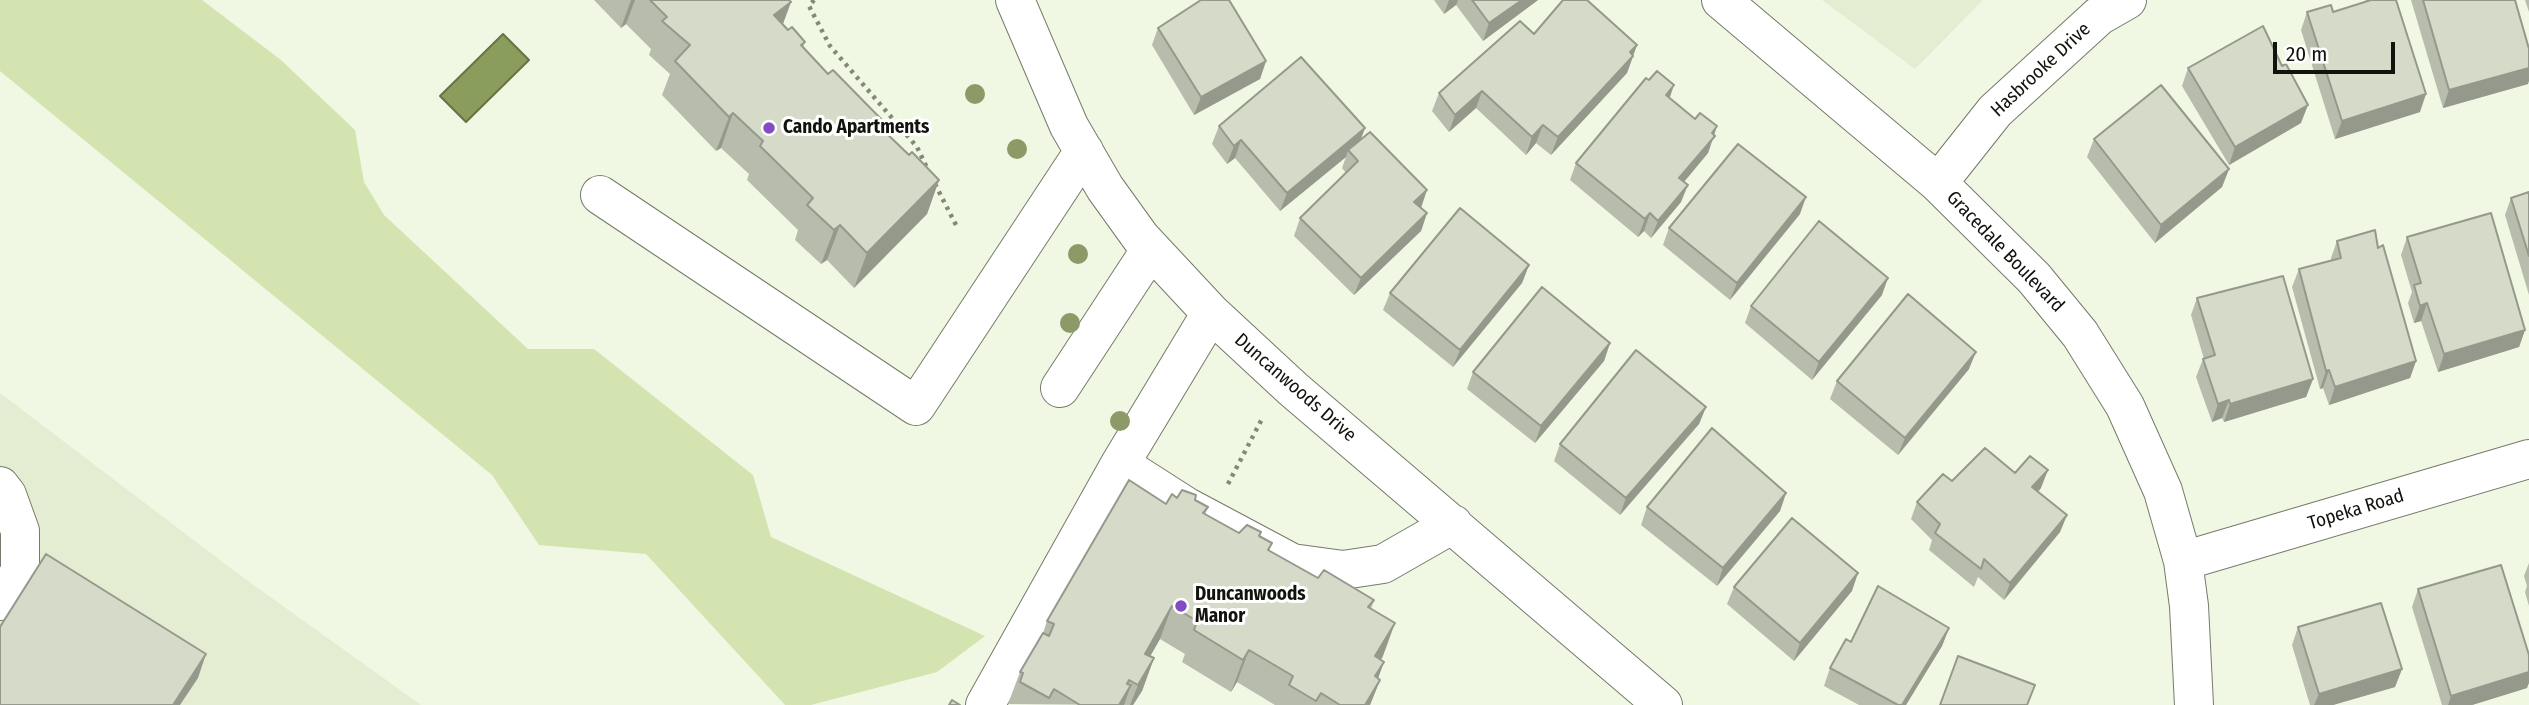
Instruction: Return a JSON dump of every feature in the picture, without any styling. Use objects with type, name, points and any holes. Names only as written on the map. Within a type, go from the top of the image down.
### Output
[{"type":"street","name":"Duncanwoods Drive","points":[[1016,0],[1069,126],[1105,188],[1151,249],[1211,313],[1282,379],[1663,705]]},
{"type":"street","name":"Gracedale Boulevard","points":[[1721,0],[1938,183],[2035,278],[2080,334],[2125,406],[2158,479],[2183,561],[2189,606],[2194,705]]},
{"type":"street","name":"Hasbrooke Drive","points":[[1938,183],[1995,111],[2099,16],[2127,0]]},
{"type":"street","points":[[600,195],[916,406],[1084,151]]},
{"type":"street","points":[[1060,388],[1151,249]]},
{"type":"street","points":[[985,705],[1120,464],[1211,313]]},
{"type":"street","name":"Topeka Road","points":[[2183,561],[2529,459]]},
{"type":"street","points":[[1120,464],[1209,519],[1292,563],[1343,570],[1383,564],[1453,524]]},
{"type":"street","points":[[0,486],[7,495],[20,531],[20,572],[0,601]]},
{"type":"path","points":[[814,0],[808,6],[830,46],[917,147],[957,228]]},
{"type":"path","points":[[1209,519],[1282,379]]},
{"type":"shaded area","points":[[0,0],[202,0],[281,60],[355,130],[364,182],[384,215],[528,349],[594,349],[753,475],[771,537],[985,636],[937,672],[811,705],[785,705],[646,554],[539,545],[492,475],[0,71]]},
{"type":"shaded area","points":[[1822,0],[1983,0],[1915,69]]},
{"type":"shaded area","points":[[503,34],[529,60],[466,122],[440,96]]},
{"type":"shaded area","points":[[0,393],[241,576],[421,705],[0,705]]},
{"type":"building","name":"Cando Apartments","points":[[650,0],[789,0],[791,2],[774,15],[788,30],[792,27],[805,42],[801,45],[828,74],[833,70],[886,124],[882,129],[909,155],[912,152],[939,180],[867,253],[840,225],[834,230],[807,205],[813,198],[760,146],[763,141],[733,113],[729,117],[675,61],[690,45],[662,21],[667,17]]},
{"type":"building","points":[[1201,0],[1229,0],[1266,61],[1201,97],[1158,28]]},
{"type":"building","points":[[1472,0],[1522,0],[1489,23]]},
{"type":"building","points":[[1563,0],[1587,0],[1637,45],[1630,52],[1633,56],[1558,137],[1543,125],[1532,137],[1482,91],[1455,115],[1439,93],[1520,21],[1534,34]]},
{"type":"building","points":[[2371,0],[2396,0],[2426,94],[2342,121],[2307,12],[2331,5],[2333,12]]},
{"type":"building","points":[[2423,0],[2515,0],[2529,49],[2529,68],[2449,90]]},
{"type":"building","points":[[2263,26],[2282,66],[2286,64],[2308,105],[2235,147],[2188,68]]},
{"type":"building","points":[[1301,57],[1365,128],[1287,193],[1241,140],[1234,146],[1219,126]]},
{"type":"building","points":[[1657,71],[1674,85],[1666,95],[1695,119],[1700,113],[1717,126],[1712,133],[1715,136],[1679,178],[1688,185],[1658,221],[1650,213],[1645,219],[1576,163],[1646,78],[1649,80]]},
{"type":"building","points":[[2161,85],[2229,169],[2161,225],[2094,139]]},
{"type":"building","points":[[1370,132],[1427,190],[1414,202],[1427,213],[1361,278],[1300,218],[1358,161],[1348,150]]},
{"type":"building","points":[[1738,144],[1806,197],[1737,283],[1669,228]]},
{"type":"building","points":[[2529,192],[2529,256],[2511,198]]},
{"type":"building","points":[[1460,208],[1529,265],[1460,350],[1390,293]]},
{"type":"building","points":[[2491,213],[2525,330],[2444,354],[2427,303],[2420,306],[2414,285],[2421,283],[2407,237]]},
{"type":"building","points":[[1819,221],[1888,278],[1819,362],[1751,306]]},
{"type":"building","points":[[2375,230],[2378,248],[2383,245],[2416,361],[2335,387],[2329,370],[2326,371],[2299,269],[2341,258],[2337,241]]},
{"type":"building","points":[[2283,276],[2313,379],[2230,404],[2229,400],[2218,404],[2203,359],[2215,355],[2197,298]]},
{"type":"building","points":[[1542,287],[1610,343],[1541,426],[1473,372]]},
{"type":"building","points":[[1908,294],[1976,352],[1905,438],[1837,381]]},
{"type":"building","points":[[1636,350],[1706,407],[1626,498],[1560,444]]},
{"type":"building","points":[[1712,428],[1786,493],[1723,568],[1647,507]]},
{"type":"building","points":[[1985,448],[2015,473],[2030,456],[2048,470],[2032,487],[2067,515],[2010,583],[1984,559],[1981,569],[1935,533],[1940,524],[1917,502],[1943,474],[1952,481]]},
{"type":"building","name":"Duncanwoods Manor","points":[[1129,480],[1166,504],[1172,494],[1177,498],[1182,490],[1196,495],[1195,500],[1208,507],[1203,513],[1239,533],[1247,525],[1261,532],[1259,536],[1272,543],[1268,550],[1318,578],[1324,570],[1374,600],[1368,607],[1395,623],[1375,656],[1384,662],[1375,676],[1380,680],[1365,705],[1340,705],[1321,693],[1316,701],[1289,685],[1293,676],[1249,650],[1243,660],[1194,630],[1197,621],[1172,606],[1145,654],[1154,658],[1138,685],[1129,680],[1127,684],[1131,685],[1119,705],[1080,705],[1054,689],[1049,698],[1020,682],[1023,673],[1020,672],[1043,633],[1049,636],[1054,624],[1047,621]]},
{"type":"building","points":[[1792,518],[1858,573],[1800,643],[1734,587]]},
{"type":"building","points":[[46,554],[206,654],[173,705],[0,705],[0,627]]},
{"type":"building","points":[[2501,565],[2529,655],[2529,672],[2451,696],[2418,589]]},
{"type":"building","points":[[1878,586],[1949,628],[1902,705],[1830,668],[1846,639],[1851,642]]},
{"type":"building","points":[[2381,603],[2402,669],[2319,694],[2298,627]]},
{"type":"building","points":[[1958,656],[2035,685],[2027,705],[1940,705]]},
{"type":"place","name":"Cando Apartments","points":[[769,128]]},
{"type":"place","name":"Duncanwoods Manor","points":[[1181,606]]}]
